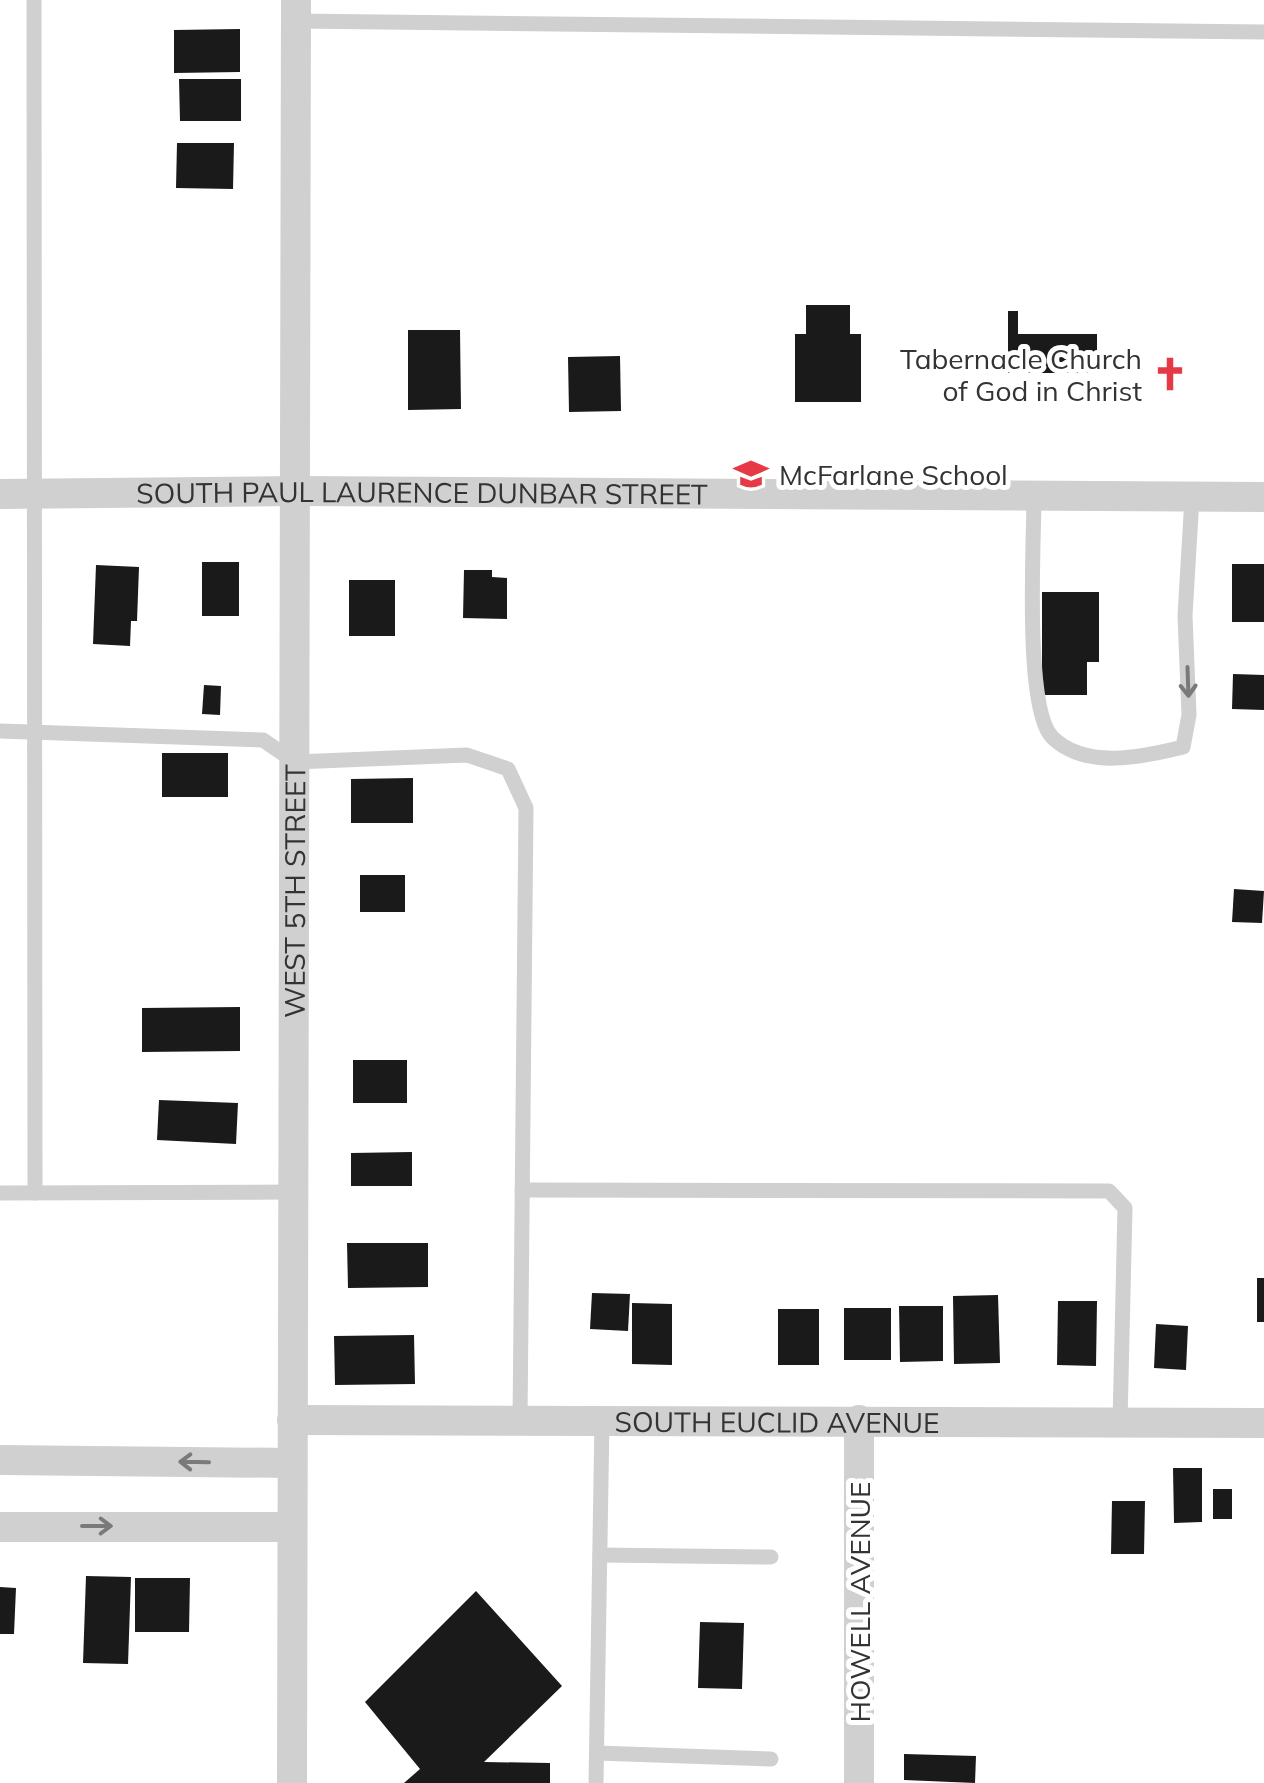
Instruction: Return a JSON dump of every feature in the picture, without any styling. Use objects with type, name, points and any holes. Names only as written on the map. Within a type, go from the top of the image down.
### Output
[{"type":"street","name":"WEST 5TH STREET","points":[[292,1783],[296,10]]},
{"type":"street","name":"SOUTH PAUL LAURENCE DUNBAR STREET","points":[[0,494],[1264,497]]},
{"type":"street","name":"SOUTH EUCLID AVENUE","points":[[292,1420],[1264,1423]]},
{"type":"street","name":"HOWELL AVENUE","points":[[859,1420],[859,1783]]},
{"type":"street","points":[[0,1460],[292,1462]]},
{"type":"street","points":[[0,1526],[290,1527]]},
{"type":"lane","points":[[34,0],[36,1193]]},
{"type":"lane","points":[[296,10],[1264,32]]},
{"type":"lane","points":[[1034,496],[1035,660],[1044,726],[1068,750],[1099,758],[1154,754],[1183,747],[1189,715],[1185,616],[1192,496]]},
{"type":"lane","points":[[0,732],[36,730],[263,740],[295,762],[468,755],[508,769],[526,808],[520,1420]]},
{"type":"lane","points":[[522,1190],[1109,1191],[1125,1208],[1120,1422]]},
{"type":"lane","points":[[0,1193],[293,1192]]},
{"type":"lane","points":[[596,1783],[602,1420]]},
{"type":"lane","points":[[600,1555],[772,1558]]},
{"type":"lane","points":[[596,1753],[771,1759]]},
{"type":"building","points":[[240,29],[240,72],[174,73],[174,30]]},
{"type":"building","points":[[179,79],[241,79],[241,121],[180,121]]},
{"type":"building","points":[[177,143],[234,143],[233,189],[176,188]]},
{"type":"building","points":[[806,305],[850,305],[850,334],[861,334],[861,402],[795,402],[795,334],[806,334]]},
{"type":"building","points":[[1008,311],[1018,311],[1018,334],[1097,334],[1097,373],[1008,373]]},
{"type":"building","points":[[408,330],[460,330],[461,409],[408,410]]},
{"type":"building","points":[[620,356],[621,411],[569,412],[568,357]]},
{"type":"building","points":[[202,562],[239,562],[239,616],[202,616]]},
{"type":"building","points":[[1232,564],[1264,564],[1264,622],[1232,622]]},
{"type":"building","points":[[96,565],[139,567],[137,621],[131,621],[130,646],[93,644]]},
{"type":"building","points":[[464,570],[492,570],[492,577],[507,578],[507,619],[463,618]]},
{"type":"building","points":[[349,580],[395,580],[395,636],[349,636]]},
{"type":"building","points":[[1042,592],[1099,592],[1099,662],[1087,662],[1087,695],[1042,695]]},
{"type":"building","points":[[1233,674],[1264,675],[1264,710],[1232,709]]},
{"type":"building","points":[[204,685],[221,686],[220,715],[202,714]]},
{"type":"building","points":[[162,753],[228,753],[228,797],[162,797]]},
{"type":"building","points":[[413,778],[413,823],[351,823],[351,779]]},
{"type":"building","points":[[360,875],[405,875],[405,912],[360,912]]},
{"type":"building","points":[[1234,889],[1264,891],[1262,923],[1232,922]]},
{"type":"building","points":[[240,1007],[240,1051],[142,1052],[142,1008]]},
{"type":"building","points":[[353,1060],[407,1060],[407,1103],[353,1103]]},
{"type":"building","points":[[159,1100],[238,1103],[236,1144],[157,1140]]},
{"type":"building","points":[[412,1152],[412,1186],[351,1186],[351,1153]]},
{"type":"building","points":[[347,1243],[428,1243],[428,1287],[348,1288]]},
{"type":"building","points":[[1257,1278],[1264,1278],[1264,1322],[1257,1322]]},
{"type":"building","points":[[592,1293],[630,1294],[628,1331],[590,1329]]},
{"type":"building","points":[[998,1295],[1000,1363],[954,1364],[953,1296]]},
{"type":"building","points":[[1058,1301],[1097,1301],[1096,1366],[1057,1365]]},
{"type":"building","points":[[632,1303],[672,1304],[672,1365],[632,1364]]},
{"type":"building","points":[[899,1306],[943,1306],[943,1361],[900,1362]]},
{"type":"building","points":[[844,1308],[891,1308],[891,1360],[844,1360]]},
{"type":"building","points":[[778,1309],[819,1309],[819,1365],[778,1365]]},
{"type":"building","points":[[1156,1324],[1188,1326],[1186,1370],[1154,1368]]},
{"type":"building","points":[[414,1335],[415,1384],[335,1385],[334,1336]]},
{"type":"building","points":[[1173,1468],[1202,1468],[1202,1522],[1174,1523]]},
{"type":"building","points":[[1213,1489],[1232,1489],[1232,1519],[1213,1519]]},
{"type":"building","points":[[1112,1501],[1145,1501],[1144,1554],[1111,1554]]},
{"type":"building","points":[[86,1576],[131,1577],[128,1664],[83,1663]]},
{"type":"building","points":[[135,1578],[190,1578],[189,1632],[135,1632]]},
{"type":"building","points":[[0,1587],[16,1588],[14,1634],[0,1634]]},
{"type":"building","points":[[476,1591],[562,1686],[484,1762],[550,1763],[550,1783],[404,1783],[420,1769],[365,1702]]},
{"type":"building","points":[[700,1622],[744,1623],[742,1689],[698,1688]]},
{"type":"building","points":[[904,1754],[976,1756],[975,1783],[904,1780]]},
{"type":"place","name":"Tabernacle Church of God in Christ","points":[[1170,374]]},
{"type":"place","name":"McFarlane School","points":[[751,474]]}]
